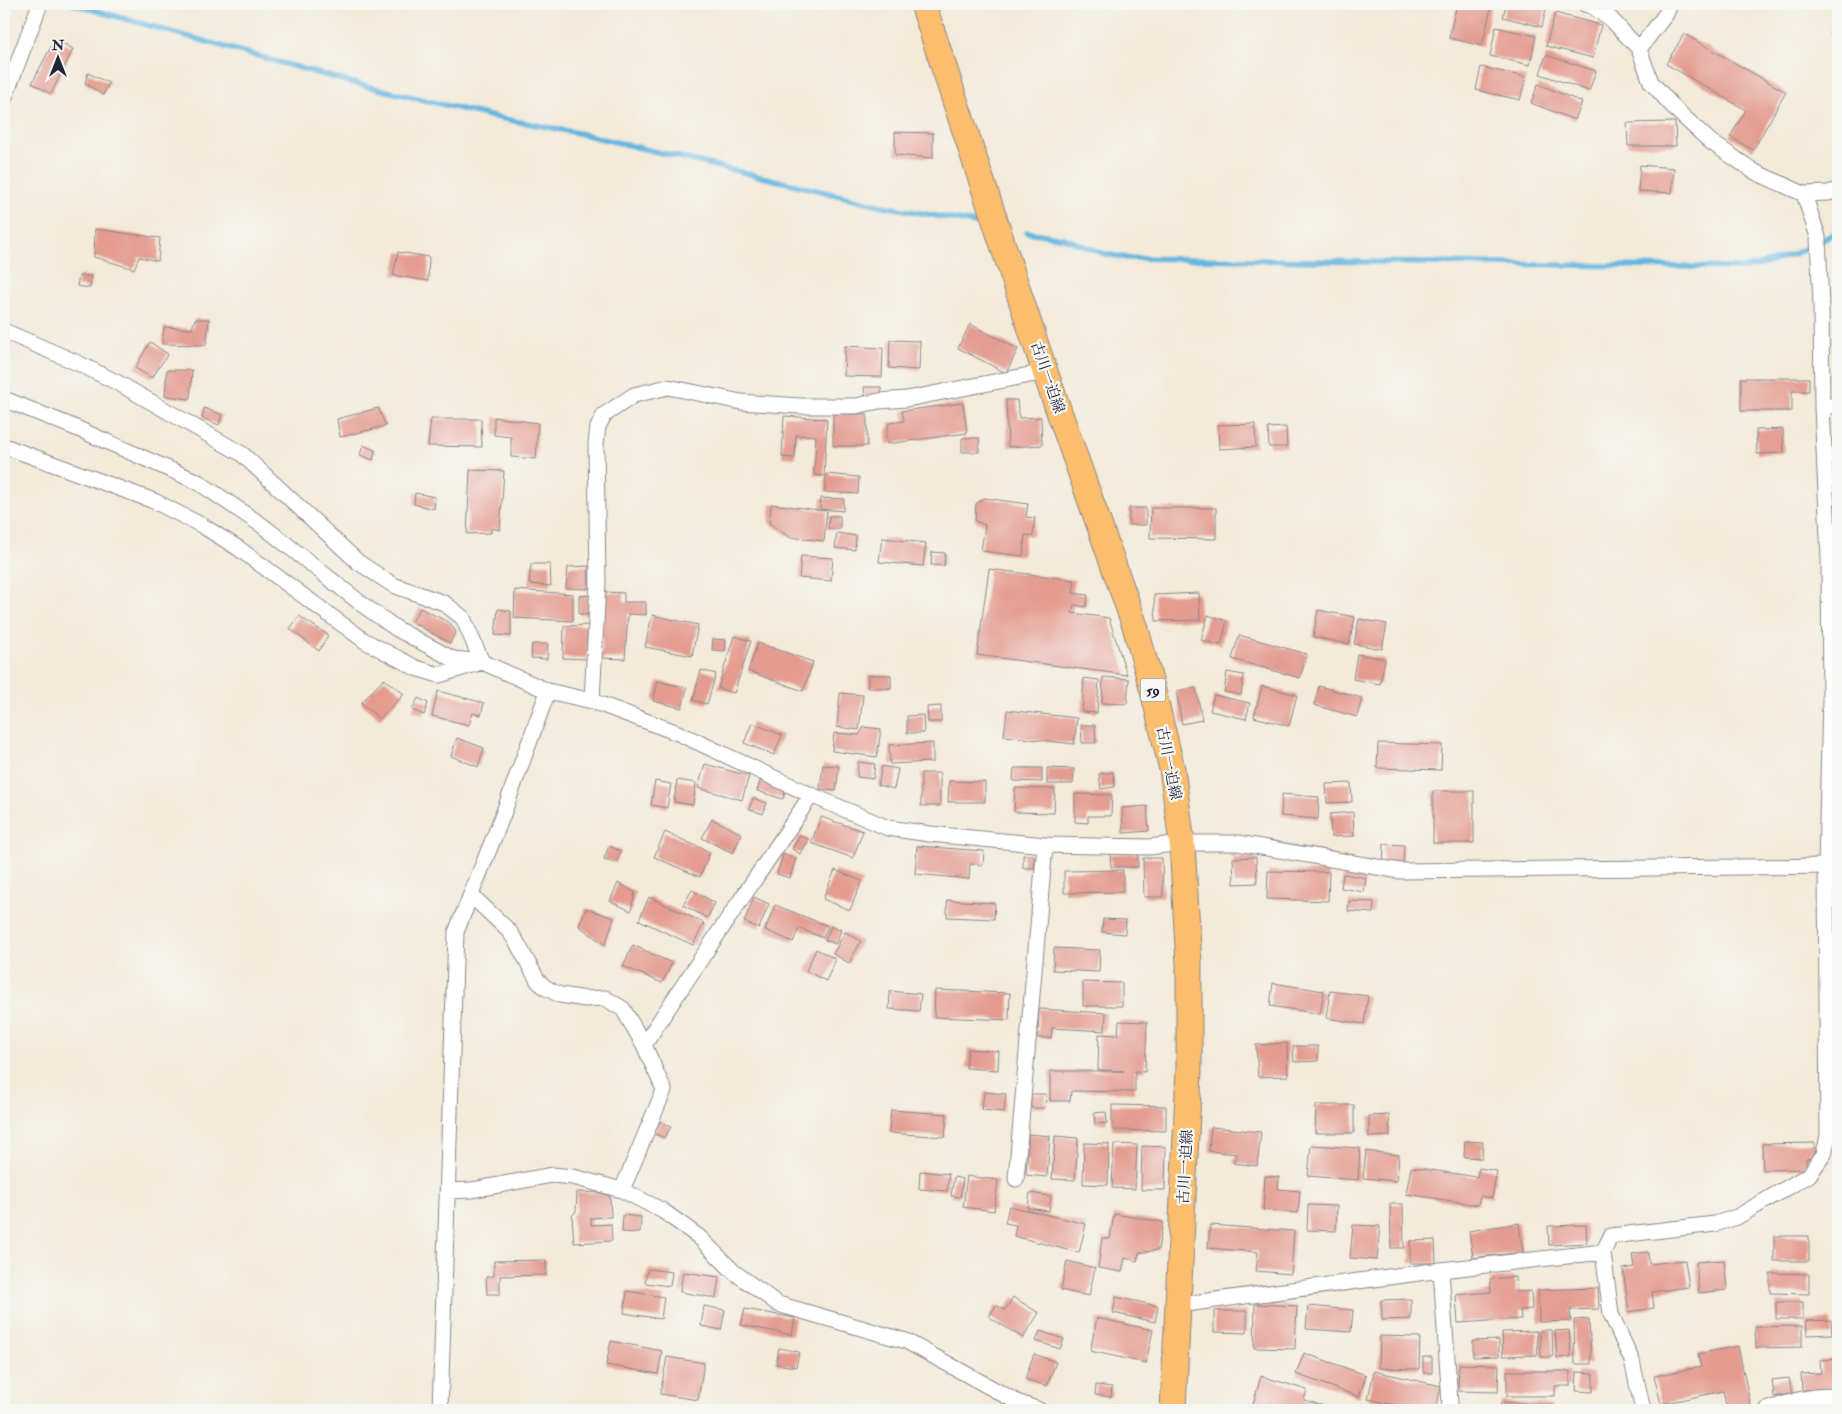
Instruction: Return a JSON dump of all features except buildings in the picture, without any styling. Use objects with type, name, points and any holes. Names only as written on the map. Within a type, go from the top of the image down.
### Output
[{"type":"main road","name":"古川一迫線","points":[[924,4],[1045,372],[1135,626],[1172,769],[1182,843],[1189,964],[1189,1071],[1173,1410]]},
{"type":"street","points":[[4,99],[40,4]]},
{"type":"street","points":[[1585,4],[1592,6],[1611,20],[1639,49],[1652,82],[1676,110],[1711,142],[1755,172],[1804,194],[1828,193],[1838,190]]},
{"type":"street","points":[[1639,49],[1666,14],[1670,4]]},
{"type":"street","points":[[1643,1410],[1632,1361],[1611,1314],[1604,1252],[1611,1236],[1715,1224],[1737,1217],[1809,1175],[1824,1154],[1828,1136],[1826,866],[1830,700],[1829,577],[1818,237],[1804,194]]},
{"type":"street","points":[[4,331],[80,364],[120,384],[242,454],[358,562],[393,585],[444,603],[462,618],[482,662]]},
{"type":"street","points":[[592,701],[598,582],[596,443],[598,427],[604,415],[634,394],[668,387],[742,402],[800,406],[856,406],[879,401],[907,399],[1045,372]]},
{"type":"street","points":[[4,400],[76,428],[198,482],[263,526],[362,605],[397,629],[453,658],[482,662],[548,691],[592,701],[678,733],[811,795],[888,828],[1045,845],[1149,847],[1182,843],[1238,843],[1400,871],[1826,866]]},
{"type":"street","points":[[1822,406],[1838,406]]},
{"type":"street","points":[[4,446],[154,501],[203,526],[238,548],[365,641],[416,668],[439,675],[482,662]]},
{"type":"street","points":[[440,1410],[456,932],[502,818],[548,691]]},
{"type":"street","points":[[644,1045],[700,957],[759,874],[811,795]]},
{"type":"street","points":[[1016,1179],[1045,845]]},
{"type":"street","points":[[471,895],[509,932],[538,981],[560,995],[586,999],[605,998],[623,1009],[644,1045],[664,1090],[622,1190]]},
{"type":"street","points":[[448,1191],[472,1190],[552,1175],[573,1177],[622,1190],[663,1211],[699,1237],[734,1272],[778,1304],[906,1341],[1017,1402],[1039,1410]]},
{"type":"street","points":[[1178,1305],[1441,1270],[1604,1252]]},
{"type":"street","points":[[1441,1270],[1450,1403],[1448,1410]]},
{"type":"street","points":[[1767,1410],[1822,1395],[1838,1397]]},
{"type":"waterway","points":[[72,4],[346,81],[494,117],[578,133],[883,206],[974,223]]},
{"type":"waterway","points":[[1027,232],[1064,238],[1105,254],[1127,258],[1747,268],[1794,254],[1838,231]]}]
